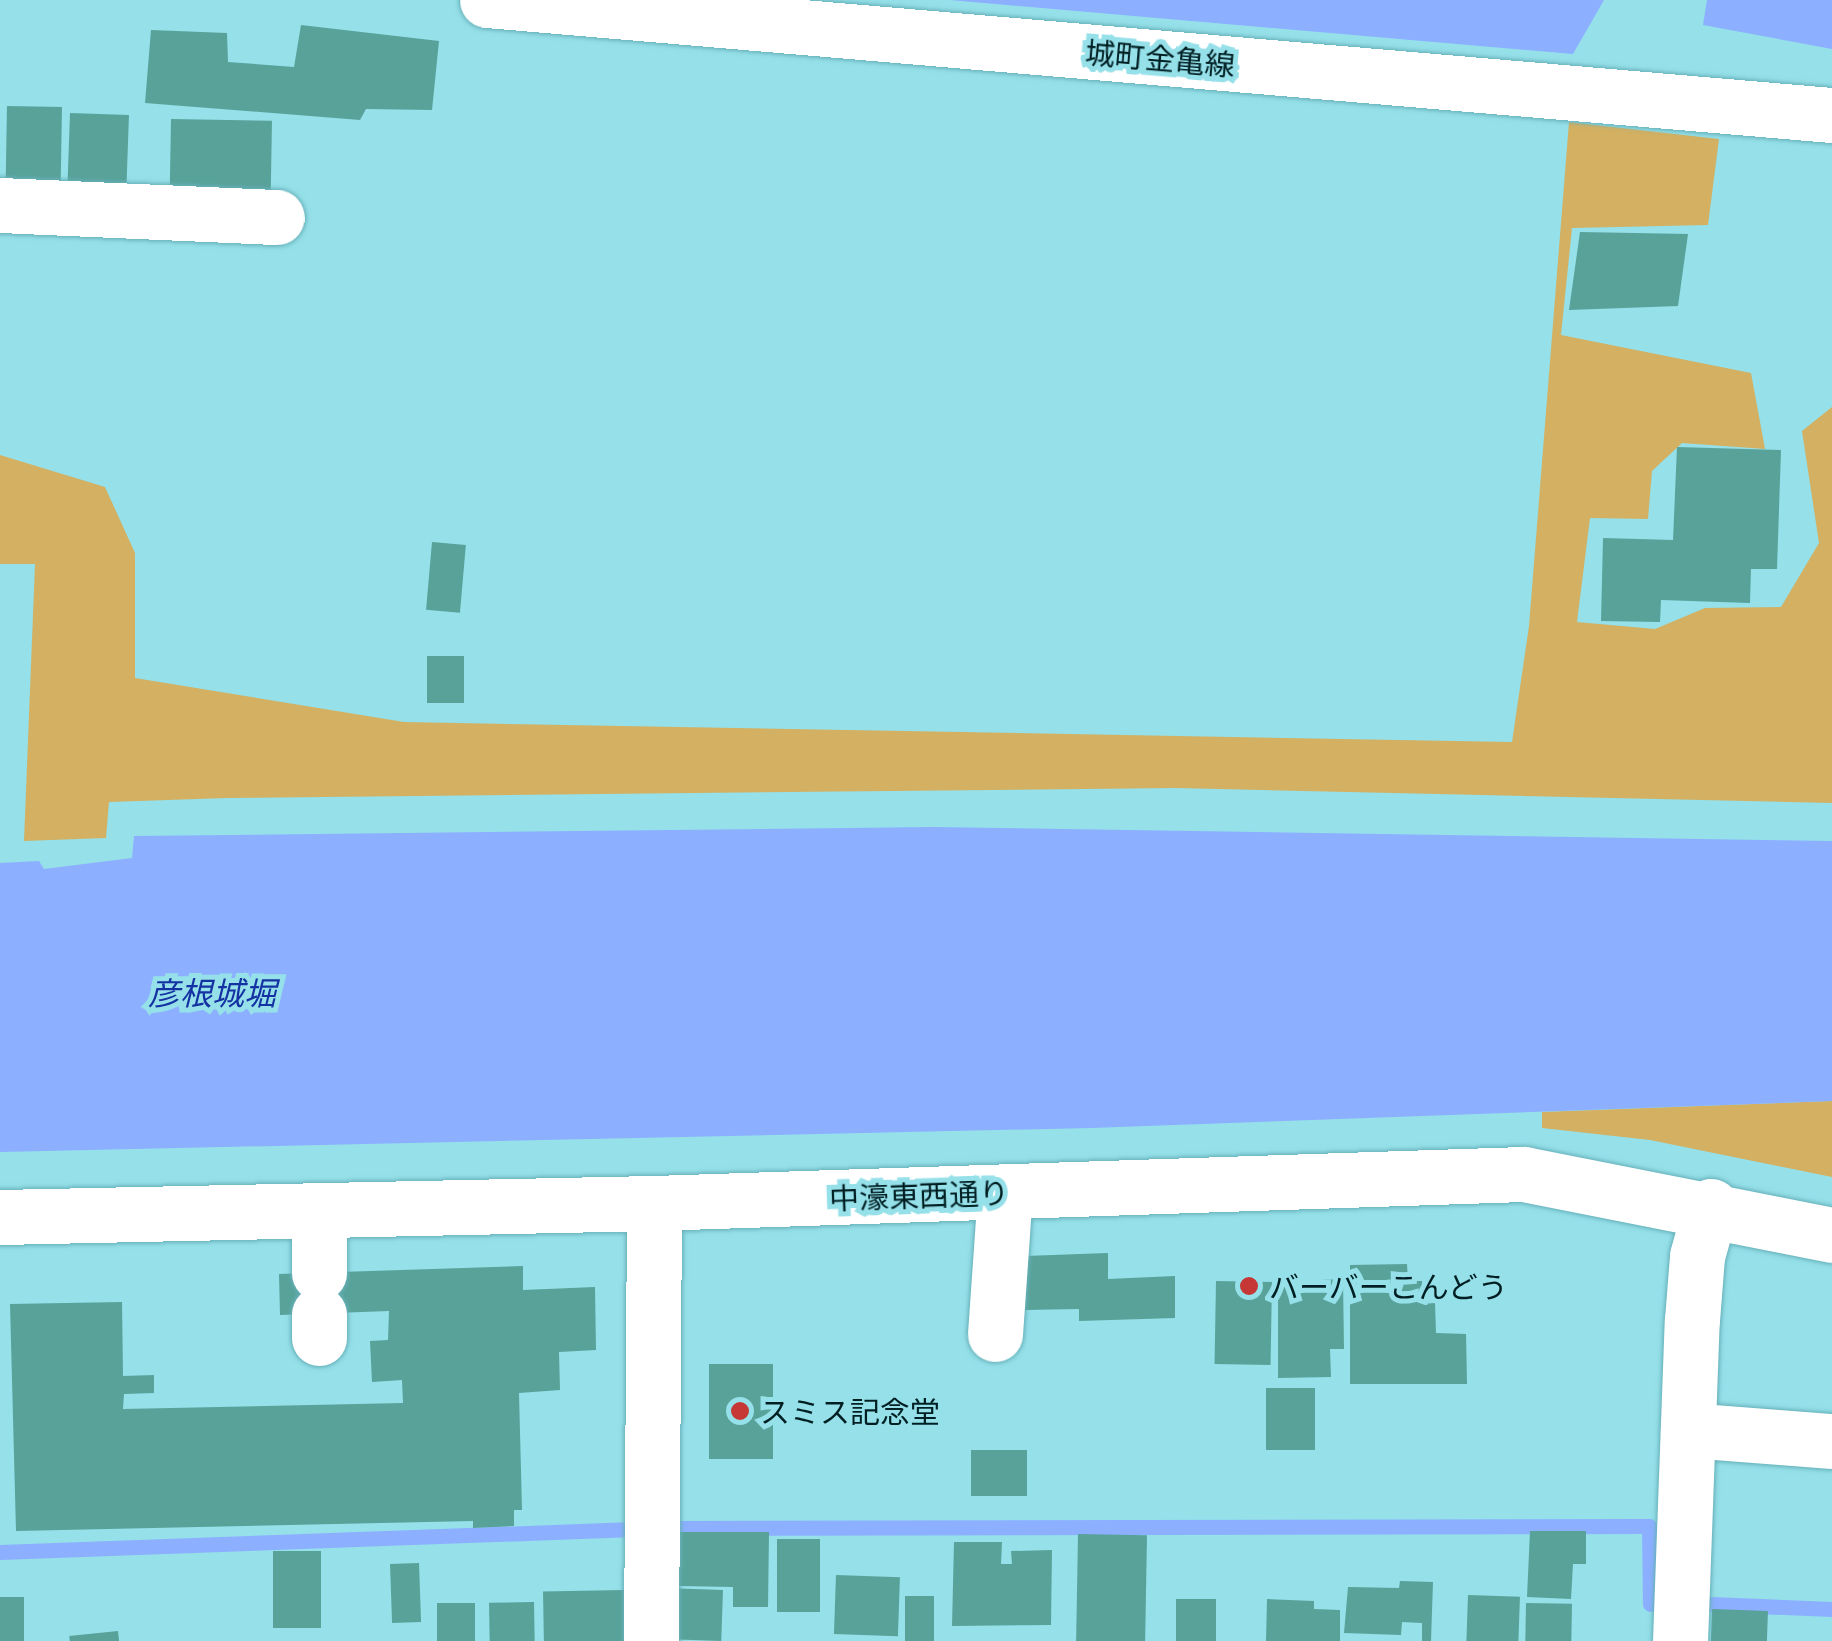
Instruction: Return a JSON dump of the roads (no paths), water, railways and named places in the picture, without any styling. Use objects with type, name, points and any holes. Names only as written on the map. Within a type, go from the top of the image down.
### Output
[{"type":"street","name":"城町金亀線","points":[[487,0],[650,36],[1549,114],[1832,114]]},
{"type":"street","points":[[0,205],[276,217]]},
{"type":"street","name":"中濠東西通り","points":[[0,1216],[654,1204],[1524,1174],[1711,1206],[1832,1235]]},
{"type":"street","points":[[995,1334],[1005,1192]]},
{"type":"street","points":[[651,1641],[654,1204]]},
{"type":"street","points":[[1680,1641],[1697,1256],[1711,1206]]},
{"type":"street","points":[[319,1210],[319,1308]]},
{"type":"street","points":[[1688,1430],[1832,1441]]},
{"type":"water","points":[[950,0],[1604,0],[1573,54]]},
{"type":"water","points":[[1707,0],[1832,0],[1832,49],[1703,25]]},
{"type":"water","name":"彦根城堀","points":[[933,827],[1832,841],[1832,1101],[1091,1128],[0,1152],[0,863],[39,861],[44,869],[132,858],[134,836]]},
{"type":"waterway","points":[[666,1528],[1649,1526],[1650,1604]]},
{"type":"waterway","points":[[0,1552],[635,1529]]},
{"type":"waterway","points":[[1711,1604],[1832,1609]]},
{"type":"place","name":"バーバーこんどう","points":[[1249,1286]]},
{"type":"place","name":"スミス記念堂","points":[[740,1411]]}]
